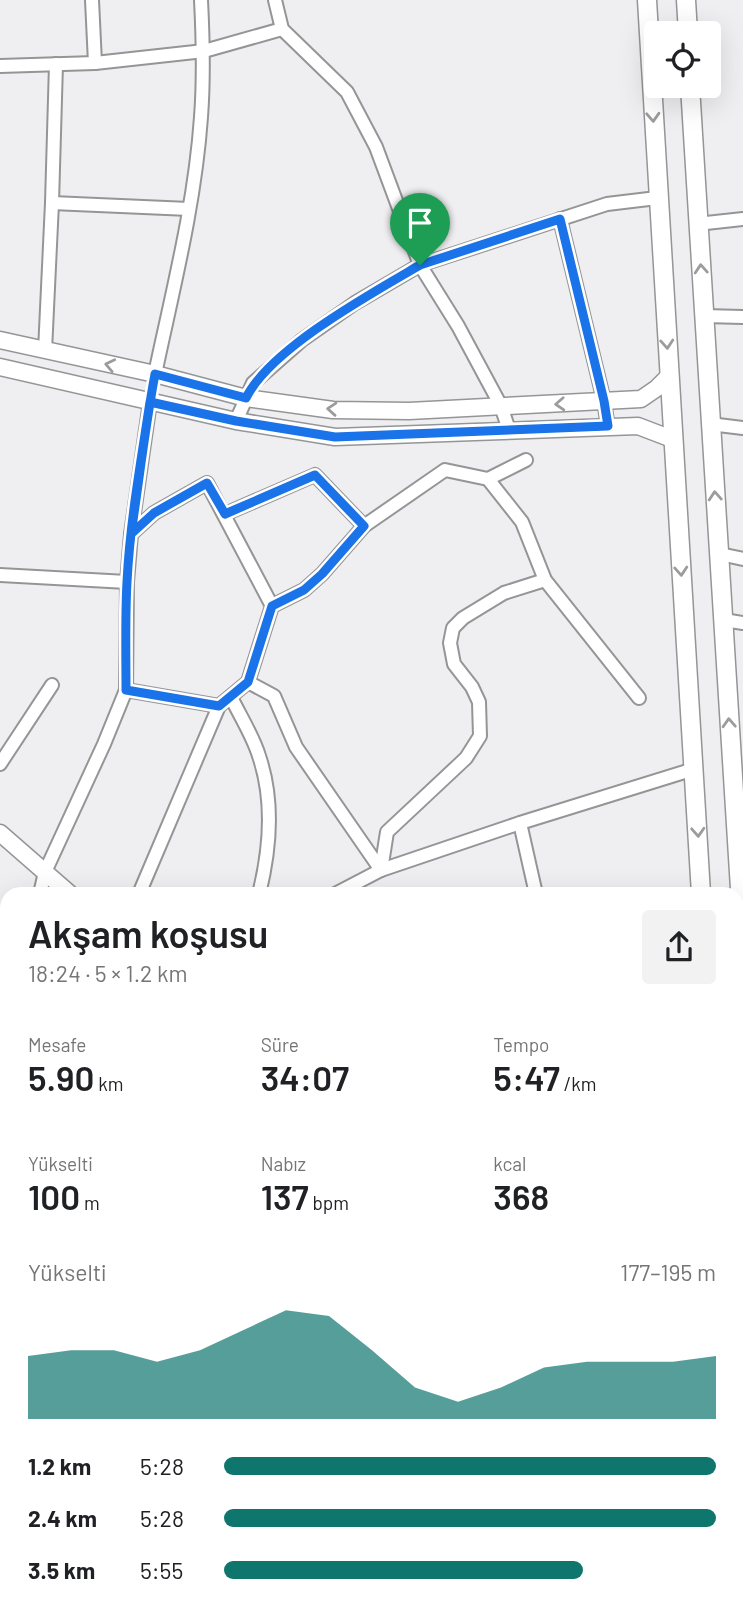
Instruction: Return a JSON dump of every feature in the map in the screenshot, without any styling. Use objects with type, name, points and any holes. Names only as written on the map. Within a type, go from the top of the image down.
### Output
[{"type":"main road","points":[[647,0],[701,887]]},
{"type":"main road","points":[[686,0],[687,21]]},
{"type":"main road","points":[[691,98],[710,424],[737,769],[741,887]]},
{"type":"street","points":[[92,0],[95,63]]},
{"type":"street","points":[[42,887],[45,872],[126,690],[127,582],[131,534],[150,402],[189,209],[201,117],[204,51],[201,0]]},
{"type":"street","points":[[275,0],[282,29],[347,92],[376,147],[420,265],[458,326],[501,406],[509,430]]},
{"type":"street","points":[[0,66],[95,63],[204,51],[282,29]]},
{"type":"street","points":[[45,351],[56,64]]},
{"type":"street","points":[[236,421],[253,383],[302,340],[355,303],[420,265],[607,204],[657,198]]},
{"type":"street","points":[[52,203],[189,209]]},
{"type":"street","points":[[560,219],[608,426]]},
{"type":"street","points":[[697,223],[743,219]]},
{"type":"street","points":[[704,316],[743,317]]},
{"type":"street","points":[[0,340],[155,374],[246,398],[333,410],[409,411],[641,399],[668,376]]},
{"type":"street","points":[[0,367],[236,421],[335,437],[638,426],[673,439]]},
{"type":"street","points":[[710,424],[743,428]]},
{"type":"street","points":[[272,606],[304,590],[322,574],[364,526],[445,470],[488,479],[526,460]]},
{"type":"street","points":[[225,514],[315,475],[364,526]]},
{"type":"street","points":[[488,479],[522,522],[545,580],[639,698]]},
{"type":"street","points":[[131,534],[154,513],[207,483],[272,606],[248,682],[219,706],[142,887]]},
{"type":"street","points":[[720,554],[743,559]]},
{"type":"street","points":[[0,575],[127,582]]},
{"type":"street","points":[[381,870],[387,832],[466,758],[480,736],[480,702],[454,664],[450,643],[453,628],[463,618],[505,593],[545,580]]},
{"type":"street","points":[[724,620],[743,623]]},
{"type":"street","points":[[248,682],[274,696],[296,747],[381,870]]},
{"type":"street","points":[[0,764],[52,685]]},
{"type":"street","points":[[126,690],[219,706]]},
{"type":"street","points":[[232,697],[259,755],[267,792],[269,832],[259,887]]},
{"type":"street","points":[[348,887],[381,870],[694,769]]},
{"type":"street","points":[[520,823],[534,887]]},
{"type":"street","points":[[0,833],[62,887]]},
{"type":"route","points":[[420,265],[355,303],[302,340],[253,383],[246,398],[155,374],[150,402],[140,468],[131,534],[154,513],[207,483],[225,514],[315,475],[364,526],[322,574],[304,590],[272,606],[248,682],[219,706],[126,690],[127,582],[131,534],[150,402],[236,421],[335,437],[608,426],[560,219],[420,265]]}]
